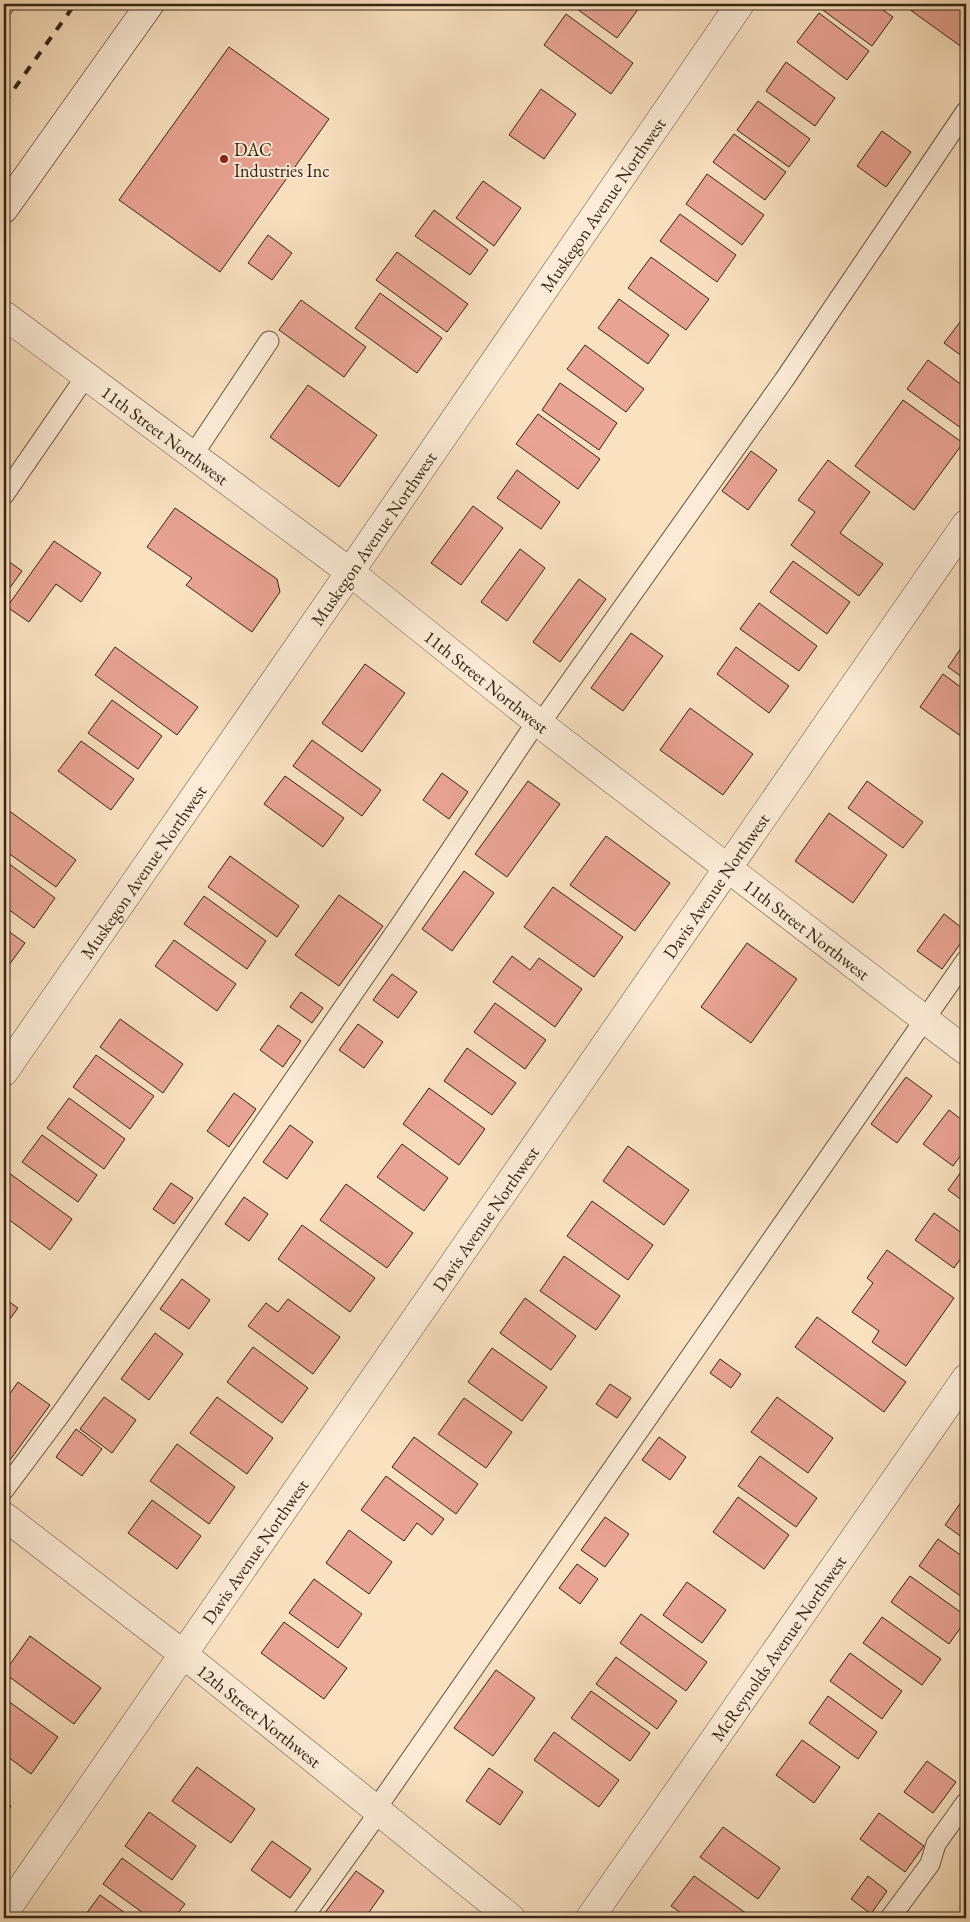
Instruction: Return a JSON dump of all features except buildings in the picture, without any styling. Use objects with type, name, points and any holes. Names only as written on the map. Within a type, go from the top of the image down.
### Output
[{"type":"street","points":[[4,209],[150,4]]},
{"type":"street","name":"Muskegon Avenue Northwest","points":[[4,1072],[740,4]]},
{"type":"street","name":"11th Street Northwest","points":[[4,315],[350,572],[538,723],[966,1051]]},
{"type":"street","name":"Davis Avenue Northwest","points":[[4,1913],[966,524]]},
{"type":"street","name":"McReynolds Avenue Northwest","points":[[590,1918],[966,1378]]},
{"type":"street","name":"12th Street Northwest","points":[[4,1516],[183,1654],[511,1918]]},
{"type":"lane","points":[[4,1490],[153,1284],[538,723],[784,380],[966,111]]},
{"type":"lane","points":[[193,454],[269,341]]},
{"type":"lane","points":[[4,495],[86,376]]},
{"type":"lane","points":[[303,1918],[966,960]]},
{"type":"lane","points":[[890,1918],[930,1864],[936,1844],[966,1802]]},
{"type":"railway","points":[[4,103],[75,4]]},
{"type":"place","name":"DAC Industries Inc","points":[[224,159]]}]
